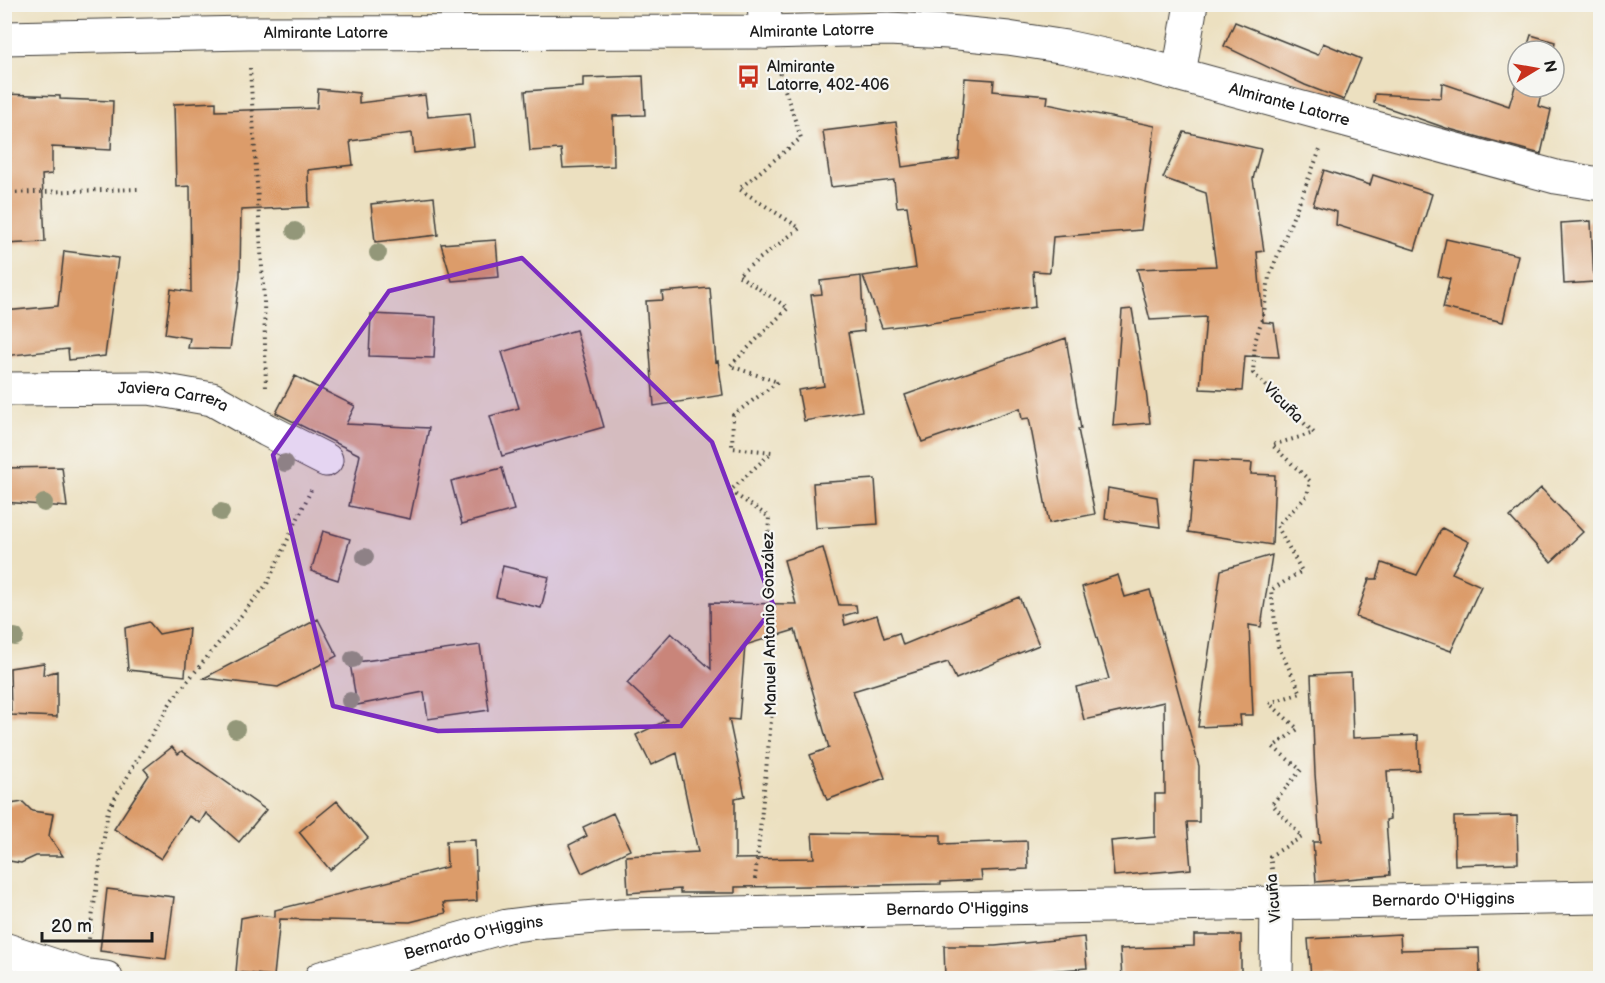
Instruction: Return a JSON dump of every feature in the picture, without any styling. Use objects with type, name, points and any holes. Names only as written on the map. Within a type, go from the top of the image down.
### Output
[{"type":"street","points":[[1179,74],[1191,4]]},
{"type":"street","name":"Almirante Latorre","points":[[4,38],[765,19],[978,35],[1066,47],[1179,74],[1556,177],[1600,184]]},
{"type":"street","name":"Javiera Carrera","points":[[4,389],[149,387],[212,399],[326,460]]},
{"type":"street","name":"Bernardo O'Higgins","points":[[321,978],[507,926],[621,915],[1600,897]]},
{"type":"street","name":"Vicuña","points":[[1276,978],[1277,902]]},
{"type":"street","points":[[4,949],[95,977]]},
{"type":"path","name":"Manuel Antonio González","points":[[752,912],[773,701],[767,560],[770,517],[730,491],[772,452],[732,448],[733,426],[734,415],[778,382],[730,366],[788,308],[738,274],[800,228],[739,189],[801,138],[765,19]]},
{"type":"path","points":[[248,33],[264,301],[267,430]]},
{"type":"path","name":"Vicuña","points":[[1277,902],[1270,856],[1302,837],[1272,804],[1301,770],[1273,747],[1298,729],[1269,703],[1301,693],[1278,646],[1271,591],[1302,571],[1277,526],[1307,496],[1311,481],[1272,445],[1314,434],[1253,373],[1255,342],[1264,312],[1269,277],[1333,116]]},
{"type":"path","points":[[4,193],[138,189]]},
{"type":"path","points":[[95,977],[108,810],[172,700],[267,584],[326,460]]},
{"type":"highlighted area","points":[[522,258],[712,442],[774,607],[681,726],[438,731],[333,706],[273,455],[389,291]]},
{"type":"building","points":[[1235,22],[1318,55],[1323,43],[1361,59],[1344,100],[1305,85],[1224,46]]},
{"type":"building","points":[[1531,35],[1545,39],[1530,39]]},
{"type":"building","points":[[643,76],[645,115],[613,116],[614,166],[563,168],[561,149],[530,151],[525,91],[583,87],[583,78]]},
{"type":"building","points":[[965,78],[994,80],[993,91],[1048,96],[1047,104],[1155,126],[1141,230],[1053,237],[1050,272],[1033,271],[1035,307],[925,324],[882,328],[863,276],[916,268],[907,206],[897,207],[894,180],[831,187],[823,131],[896,122],[902,167],[959,159]]},
{"type":"building","points":[[1442,83],[1509,106],[1511,99],[1540,99],[1538,106],[1551,110],[1541,154],[1446,128],[1374,103],[1375,94],[1441,98]]},
{"type":"building","points":[[318,89],[359,93],[359,103],[425,95],[428,117],[470,113],[474,146],[414,153],[412,133],[350,141],[353,165],[308,170],[309,207],[241,210],[240,276],[230,349],[188,348],[190,338],[165,334],[171,289],[191,292],[190,186],[176,187],[174,104],[216,102],[216,111],[317,108]]},
{"type":"building","points":[[4,94],[113,101],[111,150],[52,147],[52,174],[42,175],[45,242],[4,244]]},
{"type":"building","points":[[1184,132],[1261,149],[1253,179],[1264,251],[1257,252],[1263,322],[1274,323],[1279,357],[1245,356],[1242,391],[1200,389],[1206,317],[1150,320],[1137,269],[1216,266],[1206,193],[1163,178]]},
{"type":"building","points":[[1324,170],[1370,185],[1373,175],[1432,194],[1415,250],[1336,225],[1337,212],[1313,205]]},
{"type":"building","points":[[434,197],[438,235],[375,242],[371,204]]},
{"type":"building","points":[[1591,221],[1594,282],[1564,284],[1561,223]]},
{"type":"building","points":[[1446,239],[1518,255],[1503,322],[1443,308],[1450,279],[1438,276]]},
{"type":"building","points":[[496,240],[499,277],[452,281],[441,244]]},
{"type":"building","points":[[64,251],[118,258],[105,356],[69,360],[68,349],[4,356],[4,311],[58,306]]},
{"type":"building","points":[[861,276],[864,331],[848,333],[862,411],[804,421],[798,390],[824,386],[811,295],[822,294],[820,281]]},
{"type":"building","points":[[710,288],[716,362],[718,361],[723,395],[654,406],[646,301],[663,300],[662,292]]},
{"type":"building","points":[[1132,309],[1150,423],[1113,426],[1122,310]]},
{"type":"building","points":[[371,314],[436,317],[434,358],[369,356]]},
{"type":"building","points":[[576,330],[604,427],[502,456],[490,416],[519,408],[502,352]]},
{"type":"building","points":[[1066,338],[1081,429],[1078,429],[1095,514],[1049,523],[1029,418],[1022,419],[1020,408],[922,442],[905,395]]},
{"type":"building","points":[[295,376],[355,406],[346,424],[429,428],[410,519],[349,506],[360,455],[276,413]]},
{"type":"building","points":[[1194,460],[1252,463],[1251,474],[1275,475],[1272,545],[1188,532]]},
{"type":"building","points":[[62,467],[67,507],[4,502],[4,468]]},
{"type":"building","points":[[502,468],[514,510],[462,524],[451,481]]},
{"type":"building","points":[[875,479],[878,524],[816,528],[813,483]]},
{"type":"building","points":[[1108,488],[1157,497],[1160,527],[1105,519]]},
{"type":"building","points":[[1541,488],[1583,532],[1551,562],[1510,517]]},
{"type":"building","points":[[1442,528],[1469,542],[1452,573],[1481,586],[1451,651],[1356,617],[1369,579],[1377,579],[1382,563],[1417,575]]},
{"type":"building","points":[[323,531],[350,539],[338,580],[311,571]]},
{"type":"building","points":[[823,548],[839,605],[856,605],[857,612],[843,616],[845,625],[877,615],[884,638],[899,633],[903,645],[1019,597],[1039,645],[956,679],[948,662],[853,691],[885,778],[827,800],[810,755],[829,748],[795,630],[745,645],[739,720],[729,719],[745,796],[735,798],[735,859],[814,858],[812,833],[941,835],[941,844],[1027,841],[1028,869],[981,871],[982,880],[941,882],[941,884],[735,887],[735,893],[680,893],[680,889],[628,893],[626,856],[698,852],[677,753],[651,765],[636,735],[667,720],[627,683],[671,633],[711,669],[710,603],[796,604],[784,560]]},
{"type":"building","points":[[1272,555],[1261,627],[1249,625],[1253,715],[1240,715],[1241,725],[1198,727],[1221,570]]},
{"type":"building","points":[[503,566],[549,577],[541,608],[496,597]]},
{"type":"building","points":[[1118,575],[1125,597],[1150,590],[1199,766],[1199,822],[1187,822],[1191,869],[1114,876],[1111,841],[1155,837],[1155,794],[1165,794],[1164,702],[1084,720],[1076,687],[1109,679],[1082,587]]},
{"type":"building","points":[[318,619],[337,656],[278,687],[204,678]]},
{"type":"building","points":[[149,622],[159,634],[189,628],[185,676],[128,670],[125,628]]},
{"type":"building","points":[[480,645],[489,710],[428,719],[424,692],[357,705],[350,663]]},
{"type":"building","points":[[44,663],[43,675],[57,671],[57,717],[11,715],[10,668]]},
{"type":"building","points":[[1351,673],[1353,738],[1418,735],[1419,770],[1387,771],[1390,819],[1386,820],[1390,875],[1316,882],[1313,842],[1320,842],[1311,675]]},
{"type":"building","points":[[172,747],[178,754],[182,751],[266,810],[239,842],[206,813],[200,823],[189,816],[161,859],[114,829],[149,775],[144,769]]},
{"type":"building","points":[[337,801],[368,838],[330,870],[299,832]]},
{"type":"building","points":[[23,802],[32,811],[53,814],[49,836],[63,856],[36,856],[21,863],[4,860],[4,805]]},
{"type":"building","points":[[613,813],[630,850],[582,873],[569,845],[587,836],[583,827]]},
{"type":"building","points":[[1517,816],[1518,863],[1455,865],[1454,817]]},
{"type":"building","points":[[475,840],[477,901],[443,903],[446,913],[410,922],[280,919],[274,976],[236,972],[241,918],[256,915],[275,917],[275,910],[447,867],[446,841]]},
{"type":"building","points":[[107,889],[174,897],[166,959],[100,951]]},
{"type":"building","points":[[1400,934],[1401,950],[1479,948],[1480,978],[1311,978],[1308,939]]},
{"type":"building","points":[[1194,935],[1241,935],[1241,978],[1122,978],[1120,949],[1194,946]]},
{"type":"building","points":[[1084,937],[1087,968],[997,975],[997,978],[945,978],[944,946],[995,946]]},
{"type":"place","name":"Almirante Latorre, 402-406","points":[[749,76]]}]
